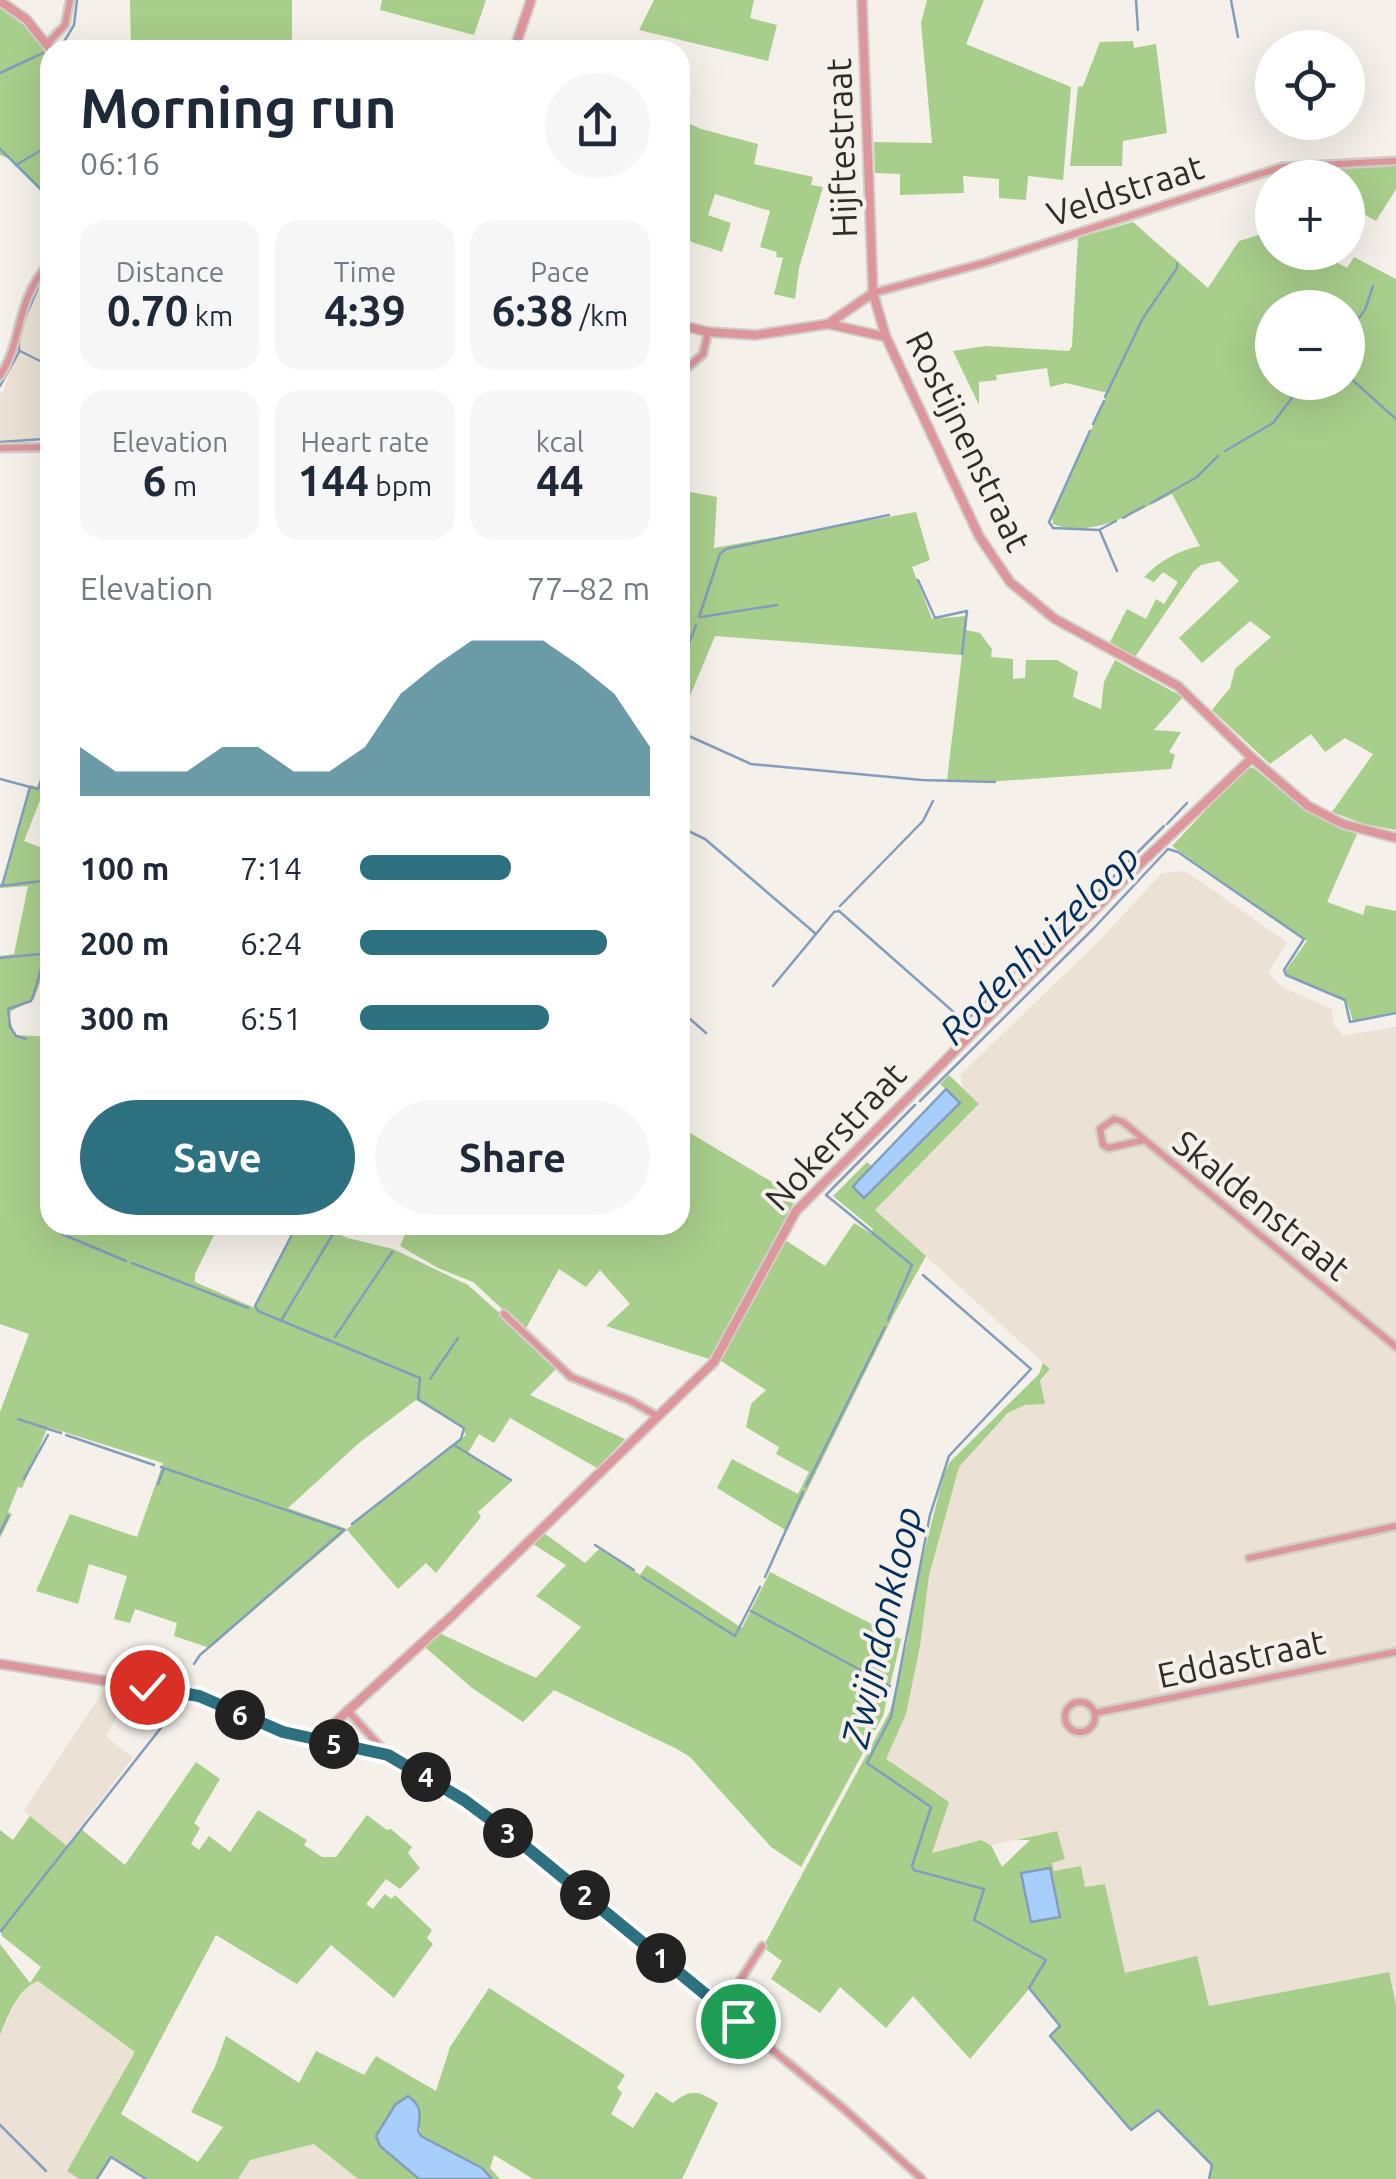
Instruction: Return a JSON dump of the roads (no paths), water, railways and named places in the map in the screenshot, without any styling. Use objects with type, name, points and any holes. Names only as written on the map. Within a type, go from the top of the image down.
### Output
[{"type":"street","points":[[54,40],[65,25],[70,0]]},
{"type":"street","points":[[517,40],[531,0]]},
{"type":"street","name":"Hijftestraat","points":[[862,0],[873,293]]},
{"type":"street","points":[[0,1],[26,20],[43,40]]},
{"type":"street","name":"Veldstraat","points":[[873,293],[984,262],[1282,166],[1396,161]]},
{"type":"street","points":[[0,376],[11,357],[16,326],[28,295],[40,277]]},
{"type":"street","points":[[828,324],[873,293]]},
{"type":"street","name":"Rostijnenstraat","points":[[873,293],[886,337],[980,536],[1010,582],[1054,620],[1178,686],[1290,793],[1318,812],[1357,829],[1396,838]]},
{"type":"street","points":[[690,328],[756,335],[828,324],[886,337]]},
{"type":"street","points":[[690,365],[703,354],[708,332]]},
{"type":"street","points":[[0,448],[40,447]]},
{"type":"street","name":"Nokerstraat","points":[[316,1740],[453,1615],[714,1362],[796,1211],[1139,865],[1252,758]]},
{"type":"street","name":"Skaldenstraat","points":[[1144,1140],[1109,1148],[1103,1144],[1100,1129],[1114,1119],[1123,1122],[1396,1347]]},
{"type":"street","points":[[504,1314],[571,1377],[657,1416]]},
{"type":"street","points":[[1249,1558],[1396,1526]]},
{"type":"street","name":"Eddastraat","points":[[1096,1714],[1396,1652]]},
{"type":"street","points":[[0,1664],[199,1696],[252,1721],[388,1755]]},
{"type":"street","name":"Eddastraat","points":[[1076,1703],[1086,1704],[1096,1714],[1088,1730],[1078,1733],[1068,1728],[1065,1721],[1066,1711],[1076,1703]]},
{"type":"street","points":[[348,1710],[388,1755],[464,1800],[514,1837],[844,2108],[922,2179]]},
{"type":"street","points":[[722,2008],[762,1946]]},
{"type":"water","points":[[946,1089],[960,1103],[864,1198],[853,1187]]},
{"type":"water","points":[[1050,1868],[1060,1917],[1031,1922],[1021,1873]]},
{"type":"water","points":[[408,2096],[418,2107],[421,2136],[482,2168],[492,2179],[419,2179],[380,2146],[376,2136],[395,2105]]},
{"type":"waterway","points":[[65,40],[74,25],[77,0]]},
{"type":"waterway","points":[[1136,0],[1138,30]]},
{"type":"waterway","points":[[1231,0],[1238,37]]},
{"type":"waterway","points":[[0,73],[40,54]]},
{"type":"waterway","points":[[0,149],[40,188]]},
{"type":"waterway","points":[[16,165],[40,151]]},
{"type":"waterway","points":[[1105,397],[1143,318],[1177,264]]},
{"type":"waterway","points":[[1365,310],[1373,286]]},
{"type":"waterway","points":[[23,323],[38,288]]},
{"type":"waterway","points":[[0,386],[19,352],[19,336]]},
{"type":"waterway","points":[[20,351],[40,361]]},
{"type":"waterway","points":[[1365,391],[1396,419]]},
{"type":"waterway","points":[[1225,451],[1273,423],[1290,400]]},
{"type":"waterway","points":[[1093,424],[1104,401]]},
{"type":"waterway","points":[[1090,431],[1049,522],[1053,528],[1099,530],[1116,521]]},
{"type":"waterway","points":[[0,442],[40,439]]},
{"type":"waterway","points":[[1151,503],[1197,477],[1218,456]]},
{"type":"waterway","points":[[1123,518],[1144,506]]},
{"type":"waterway","points":[[699,617],[720,554],[726,549],[889,515]]},
{"type":"waterway","points":[[1100,531],[1117,571]]},
{"type":"waterway","points":[[918,580],[935,618],[967,611],[962,654]]},
{"type":"waterway","points":[[701,617],[777,605]]},
{"type":"waterway","points":[[690,640],[696,625]]},
{"type":"waterway","points":[[690,737],[751,764],[922,780],[995,782]]},
{"type":"waterway","points":[[0,779],[30,787],[2,886]]},
{"type":"waterway","points":[[30,787],[38,789],[40,784]]},
{"type":"waterway","points":[[840,906],[923,821],[933,801]]},
{"type":"waterway","points":[[1167,824],[1187,803]]},
{"type":"waterway","points":[[1105,885],[1164,826]]},
{"type":"waterway","points":[[690,832],[705,839],[816,934],[839,911],[965,1022]]},
{"type":"waterway","name":"Rodenhuizeloop","points":[[920,1101],[1168,849],[1178,852],[1304,939],[1284,970],[1286,975],[1345,1000],[1350,1022],[1396,1013]]},
{"type":"waterway","points":[[1,886],[40,881]]},
{"type":"waterway","points":[[1039,949],[1102,888]]},
{"type":"waterway","points":[[773,986],[816,934]]},
{"type":"waterway","points":[[967,1020],[1035,952]]},
{"type":"waterway","points":[[0,958],[40,954]]},
{"type":"waterway","points":[[26,1039],[16,1036],[10,1027],[8,1009],[31,1001],[40,970]]},
{"type":"waterway","points":[[690,1019],[706,1033]]},
{"type":"waterway","name":"Rodenhuizeloop","points":[[888,1320],[912,1265],[826,1195],[915,1105]]},
{"type":"waterway","points":[[64,1235],[126,1261]]},
{"type":"waterway","points":[[292,1235],[255,1306],[258,1311],[420,1378],[418,1399],[464,1428],[461,1439],[352,1524]]},
{"type":"waterway","points":[[282,1319],[332,1235]]},
{"type":"waterway","points":[[335,1337],[392,1252]]},
{"type":"waterway","points":[[132,1263],[248,1308]]},
{"type":"waterway","name":"Zwijndonkloop","points":[[923,1275],[1031,1369],[949,1456],[930,1515],[891,1717],[867,1763],[931,1807],[914,1870],[984,1889],[974,1920],[1046,1960],[1029,1988],[1060,2026],[1050,2036],[1131,2130],[1158,2110],[1212,2165],[1209,2179]]},
{"type":"waterway","name":"Rodenhuizeloop","points":[[806,1486],[885,1327]]},
{"type":"waterway","points":[[430,1379],[458,1338]]},
{"type":"waterway","points":[[18,1419],[61,1433]]},
{"type":"waterway","points":[[24,1479],[48,1435]]},
{"type":"waterway","points":[[66,1435],[154,1465]]},
{"type":"waterway","name":"Rodenhuizeloop","points":[[454,1445],[511,1480]]},
{"type":"waterway","name":"Rodenhuizeloop","points":[[161,1467],[344,1530],[194,1664]]},
{"type":"waterway","points":[[158,1484],[164,1468]]},
{"type":"waterway","name":"Rodenhuizeloop","points":[[765,1577],[803,1492]]},
{"type":"waterway","points":[[0,1533],[8,1516]]},
{"type":"waterway","name":"Rodenhuizeloop","points":[[595,1545],[634,1570]]},
{"type":"waterway","name":"Rodenhuizeloop","points":[[642,1577],[735,1636],[760,1587]]},
{"type":"waterway","points":[[751,1611],[890,1686]]},
{"type":"waterway","name":"Rodenhuizeloop","points":[[1,1931],[164,1724]]},
{"type":"waterway","points":[[0,2125],[46,2171]]},
{"type":"waterway","points":[[97,2179],[111,2157],[146,2179]]}]
